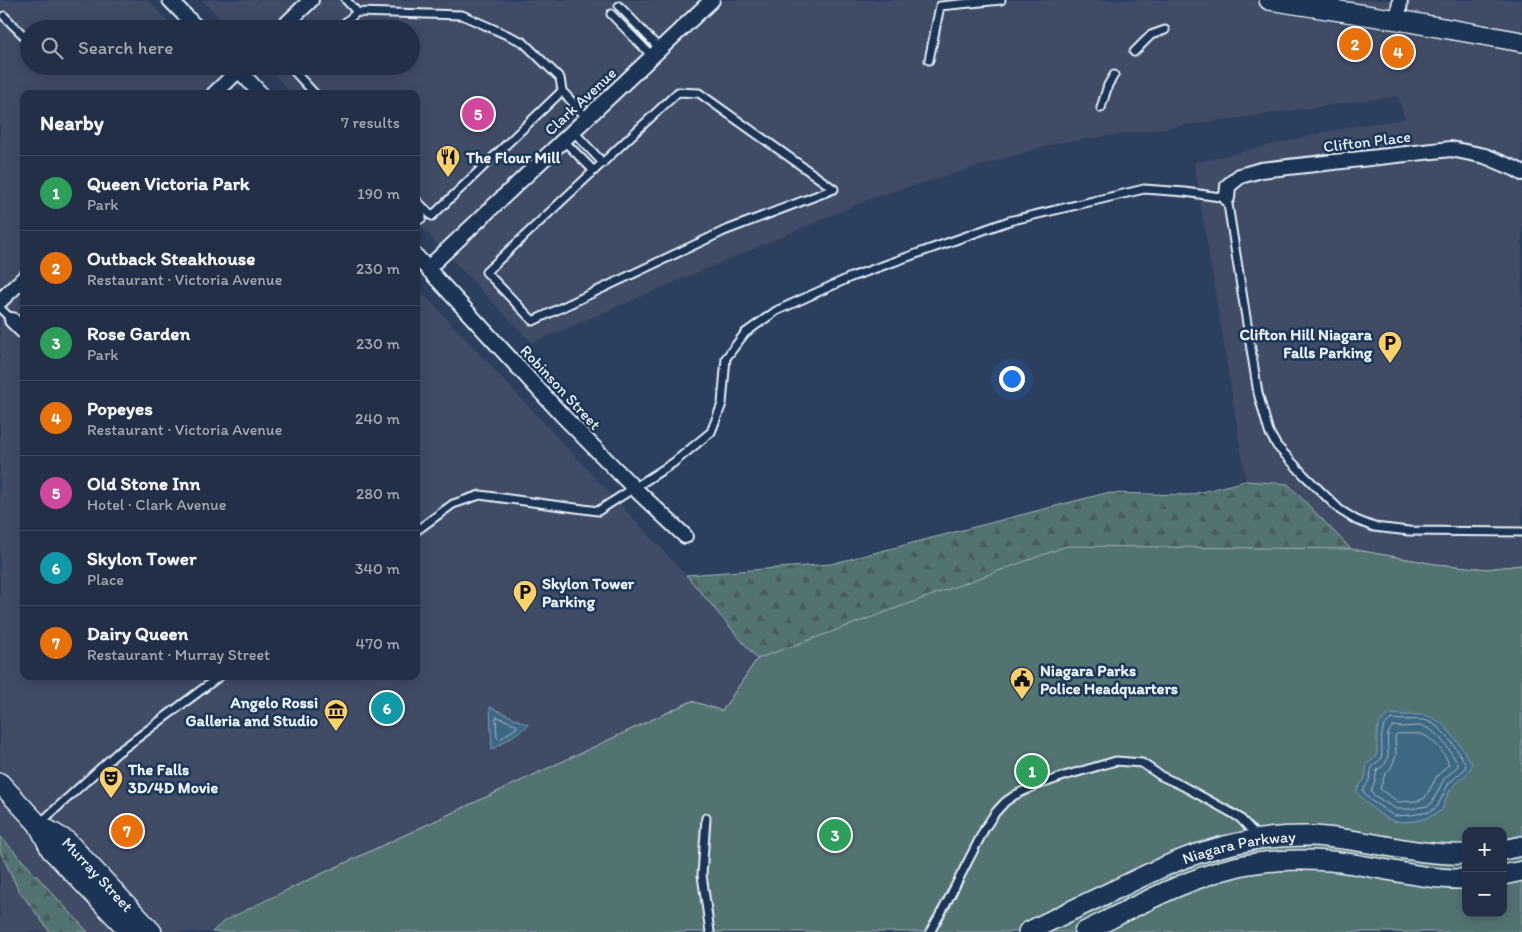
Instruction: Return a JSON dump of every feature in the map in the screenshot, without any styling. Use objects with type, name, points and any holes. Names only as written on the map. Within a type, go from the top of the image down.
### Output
[{"type":"main road","points":[[1269,0],[1522,42]]},
{"type":"main road","name":"Murray Street","points":[[0,783],[38,824],[51,850],[130,932]]},
{"type":"main road","name":"Murray Street","points":[[38,824],[67,840],[152,932]]},
{"type":"main road","name":"Niagara Parkway","points":[[1028,932],[1185,858],[1220,847],[1255,840],[1291,836],[1331,837],[1439,854],[1462,854]]},
{"type":"main road","points":[[1507,849],[1522,846]]},
{"type":"main road","name":"Niagara Parkway","points":[[1084,932],[1158,896],[1203,877],[1235,867],[1254,864],[1303,860],[1331,862],[1415,875],[1462,879]]},
{"type":"main road","points":[[1507,874],[1522,871]]},
{"type":"street","points":[[170,0],[189,20]]},
{"type":"street","points":[[290,20],[311,0]]},
{"type":"street","name":"Clark Avenue","points":[[428,268],[712,0]]},
{"type":"street","points":[[1398,20],[1400,0]]},
{"type":"street","points":[[218,90],[232,75]]},
{"type":"street","points":[[245,75],[258,90]]},
{"type":"street","name":"Clifton Place","points":[[1227,198],[1228,186],[1240,176],[1260,170],[1451,149],[1485,156],[1516,169],[1522,174]]},
{"type":"street","name":"Robinson Street","points":[[420,260],[562,416],[634,488],[686,536]]},
{"type":"street","points":[[0,301],[20,282]]},
{"type":"lane","points":[[346,0],[357,12]]},
{"type":"lane","points":[[930,60],[940,6],[1002,0]]},
{"type":"lane","points":[[619,6],[656,53]]},
{"type":"lane","points":[[348,20],[357,12],[462,15],[523,42],[560,78],[562,91],[587,118]]},
{"type":"lane","points":[[611,14],[656,53]]},
{"type":"lane","points":[[4,16],[20,32]]},
{"type":"lane","points":[[1134,52],[1151,35],[1165,30]]},
{"type":"lane","points":[[298,75],[311,90]]},
{"type":"lane","points":[[1101,108],[1108,85],[1114,75]]},
{"type":"lane","points":[[420,210],[432,216],[562,91]]},
{"type":"lane","points":[[678,92],[699,93],[834,189],[724,231],[533,321],[486,272],[594,171],[678,92]]},
{"type":"lane","points":[[568,136],[602,163]]},
{"type":"lane","points":[[568,136],[594,171]]},
{"type":"lane","points":[[420,528],[453,504],[480,495],[598,510],[673,463],[711,432],[722,404],[726,358],[745,332],[776,312],[851,278],[1009,221],[1144,189],[1227,198],[1258,393],[1269,432],[1277,446],[1340,510],[1356,520],[1374,527],[1409,531],[1522,532]]},
{"type":"lane","points":[[0,308],[8,316],[9,322],[20,333]]},
{"type":"lane","points":[[8,316],[14,316],[20,322]]},
{"type":"lane","points":[[38,824],[117,753],[215,680]]},
{"type":"lane","points":[[930,932],[994,812],[1005,802],[1030,788],[1116,761],[1142,763],[1161,776],[1235,815],[1254,833],[1255,840]]},
{"type":"lane","points":[[706,818],[702,875],[710,932]]},
{"type":"shaded area","points":[[0,0],[148,0],[167,20],[20,20],[20,75],[218,75],[232,90],[20,90],[20,680],[420,680],[420,290],[686,575],[757,659],[722,711],[692,701],[287,890],[224,921],[212,932],[0,932]]},
{"type":"shaded area","points":[[202,0],[1522,0],[1522,565],[1487,569],[1435,564],[1351,549],[1288,484],[1246,481],[1194,163],[1347,127],[1405,119],[1398,96],[1057,143],[875,197],[532,343],[420,226],[420,90],[288,90],[274,75],[420,75],[420,20],[221,20]]},
{"type":"green space","points":[[1246,481],[1288,484],[1351,549],[1435,564],[1487,569],[1522,565],[287,890],[692,701],[722,711],[757,659],[686,575],[831,564],[1106,493],[1189,495]]},
{"type":"green space","points":[[1067,546],[1351,549],[1435,564],[1487,569],[1522,565],[1522,932],[212,932],[224,921],[287,890],[692,701],[722,711],[757,659]]},
{"type":"green space","points":[[0,836],[88,932],[50,932],[18,889],[0,851]]},
{"type":"water","points":[[490,707],[529,725],[492,750]]},
{"type":"water","points":[[1391,714],[1423,715],[1438,721],[1463,749],[1472,764],[1467,774],[1452,788],[1442,810],[1425,818],[1406,822],[1394,821],[1384,817],[1357,792],[1365,778],[1367,764],[1376,757],[1377,733],[1380,723]]},
{"type":"place","name":"Outback Steakhouse","points":[[1355,44]]},
{"type":"place","name":"Popeyes","points":[[1398,52]]},
{"type":"place","name":"Old Stone Inn","points":[[478,114]]},
{"type":"place","name":"The Flour Mill","points":[[448,178]]},
{"type":"place","name":"Clifton Hill Niagara Falls Parking","points":[[1390,364]]},
{"type":"place","name":"Skylon Tower Parking","points":[[525,613]]},
{"type":"place","name":"Niagara Parks Police Headquarters","points":[[1022,700]]},
{"type":"place","name":"Skylon Tower","points":[[387,708]]},
{"type":"place","name":"Angelo Rossi Galleria and Studio","points":[[336,732]]},
{"type":"place","name":"Queen Victoria Park","points":[[1032,771]]},
{"type":"place","name":"The Falls 3D/4D Movie","points":[[111,799]]},
{"type":"place","name":"Dairy Queen","points":[[127,831]]},
{"type":"place","name":"Rose Garden","points":[[835,835]]}]
